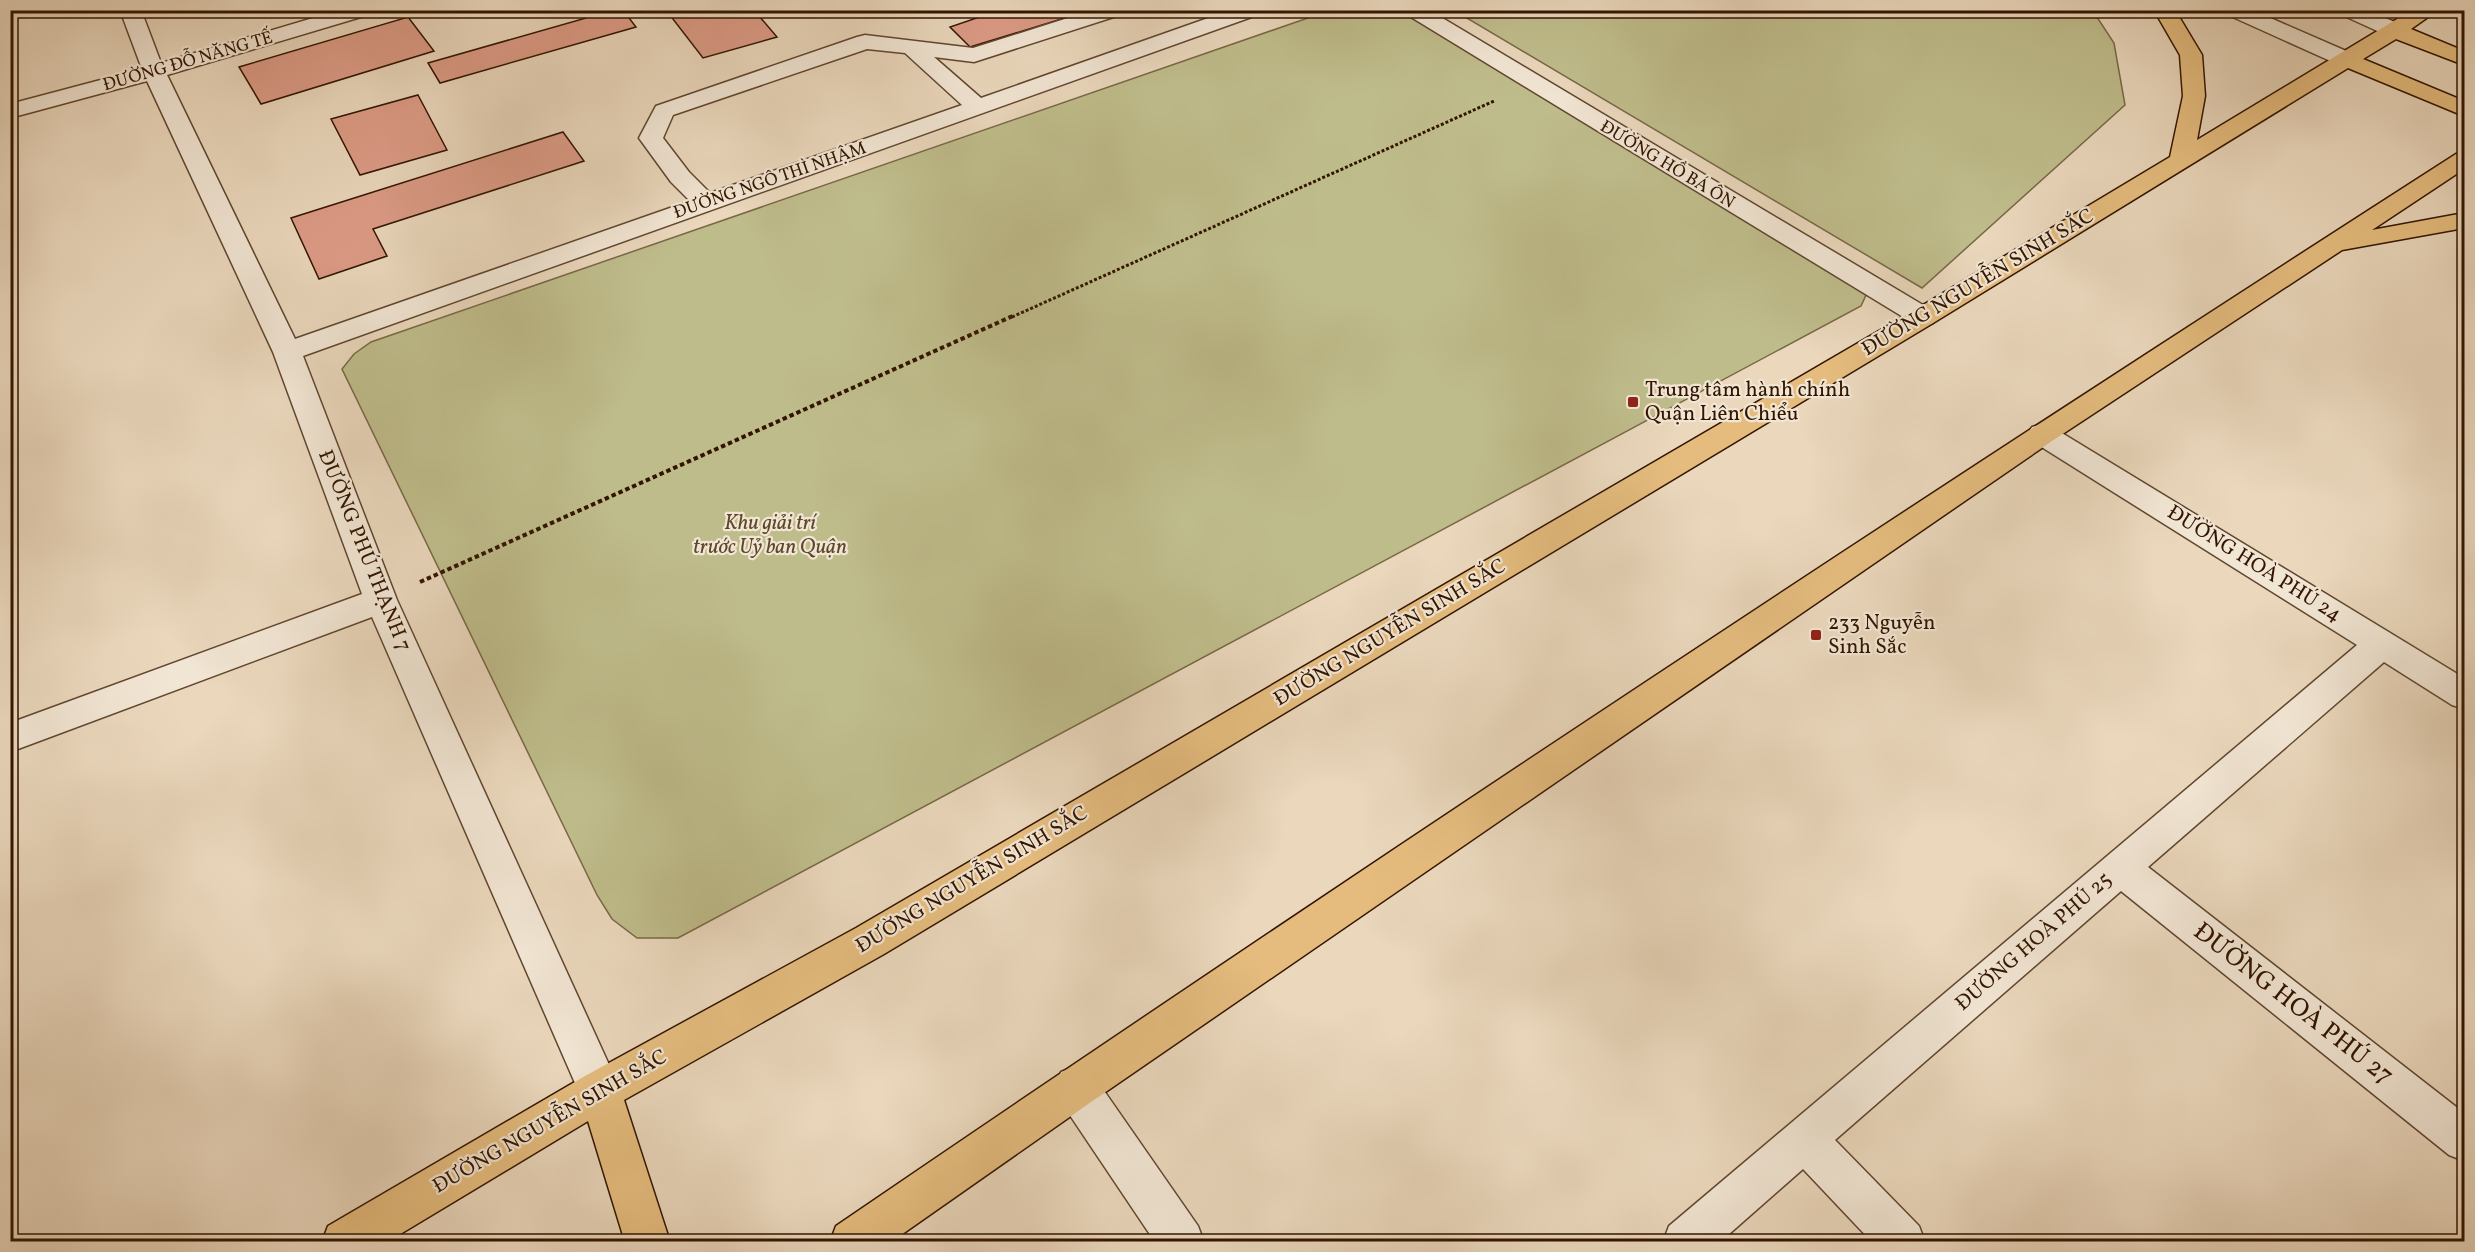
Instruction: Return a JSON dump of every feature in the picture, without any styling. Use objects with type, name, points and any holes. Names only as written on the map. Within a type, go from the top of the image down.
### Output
[{"type":"main road","points":[[2164,10],[2191,55],[2194,96],[2181,159]]},
{"type":"main road","name":"ĐƯỜNG NGUYỄN SINH SẮC","points":[[344,1242],[600,1091],[870,941],[1923,317],[2428,10]]},
{"type":"main road","points":[[2394,30],[2464,58]]},
{"type":"main road","points":[[2345,59],[2464,109]]},
{"type":"main road","points":[[852,1242],[2042,434],[2464,159]]},
{"type":"main road","points":[[2328,246],[2464,221]]},
{"type":"main road","points":[[600,1091],[648,1242]]},
{"type":"street","name":"ĐƯỜNG PHÚ THẠNH 7","points":[[130,10],[154,72],[287,352],[381,600],[600,1091]]},
{"type":"street","name":"ĐƯỜNG ĐỖ NĂNG TẾ","points":[[10,111],[154,72],[364,10]]},
{"type":"street","points":[[707,204],[681,177],[651,138],[664,111],[865,42],[974,55],[1116,10]]},
{"type":"street","name":"ĐƯỜNG NGÔ THÌ NHẬM","points":[[287,352],[978,108],[1209,17],[1253,10]]},
{"type":"street","name":"ĐƯỜNG HỒ BÁ ÔN","points":[[1413,10],[1532,84],[1923,317]]},
{"type":"street","points":[[2233,10],[2345,59]]},
{"type":"street","points":[[2346,10],[2394,30]]},
{"type":"street","points":[[911,46],[978,108]]},
{"type":"street","name":"ĐƯỜNG HOÀ PHÚ 24","points":[[2042,434],[2464,695]]},
{"type":"street","points":[[10,738],[381,600]]},
{"type":"street","name":"ĐƯỜNG HOÀ PHÚ 25","points":[[1685,1242],[2383,643]]},
{"type":"street","name":"ĐƯỜNG HOÀ PHÚ 27","points":[[2121,868],[2464,1140]]},
{"type":"street","points":[[1076,1088],[1182,1242]]},
{"type":"street","points":[[1804,1139],[1903,1242]]},
{"type":"path","points":[[381,600],[1532,84]]},
{"type":"green space","name":"Khu giải trí trước Uỷ ban Quận","points":[[1331,10],[1400,11],[1856,283],[1866,295],[1861,306],[678,938],[637,938],[612,919],[597,895],[342,369],[354,354],[371,342]]},
{"type":"green space","points":[[1455,11],[2093,11],[2114,43],[2125,105],[1922,288]]},
{"type":"building","points":[[614,10],[623,10],[636,27],[440,83],[428,63]]},
{"type":"building","points":[[666,10],[754,10],[777,37],[703,58]]},
{"type":"building","points":[[1000,10],[1091,10],[970,47],[950,27]]},
{"type":"building","points":[[408,17],[434,51],[261,104],[239,67]]},
{"type":"building","points":[[418,95],[447,150],[360,175],[331,119]]},
{"type":"building","points":[[563,132],[584,161],[373,229],[387,256],[319,279],[291,218]]},
{"type":"place","name":"Trung tâm hành chính Quận Liên Chiểu","points":[[1633,402]]},
{"type":"place","name":"233 Nguyễn Sinh Sắc","points":[[1816,635]]}]
